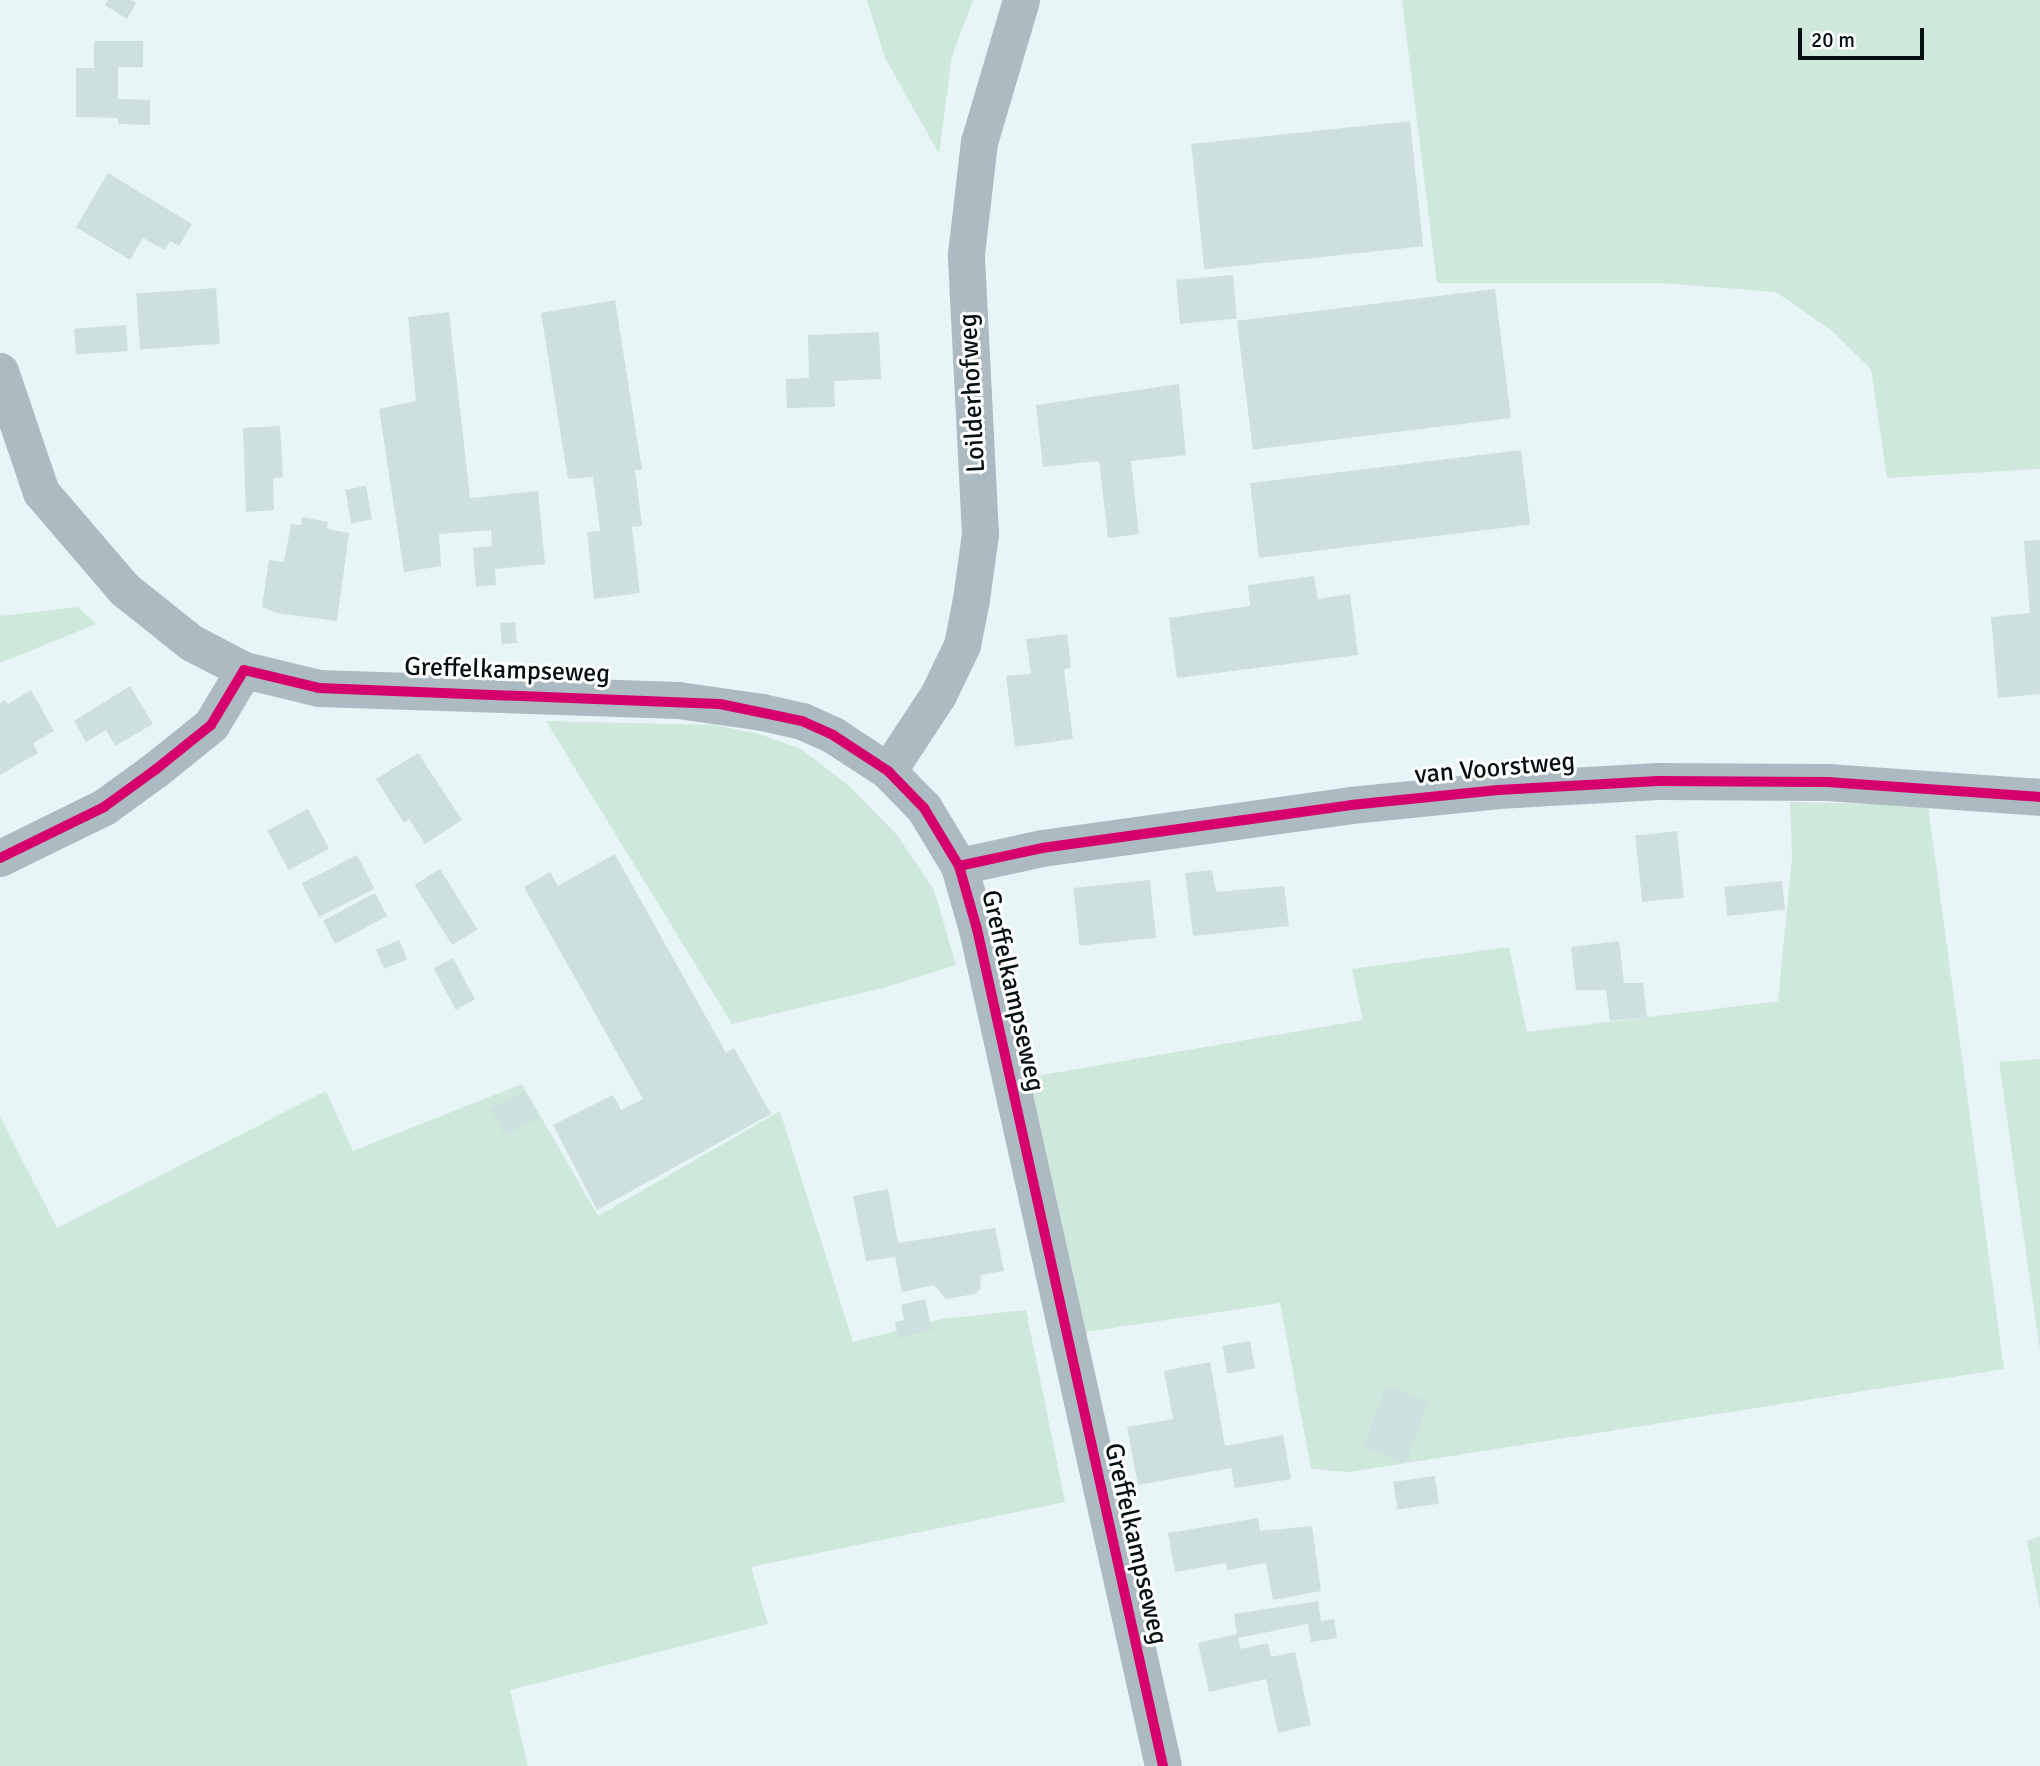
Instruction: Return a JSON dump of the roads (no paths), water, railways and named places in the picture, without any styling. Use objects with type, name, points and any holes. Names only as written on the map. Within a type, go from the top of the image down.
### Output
[{"type":"street","name":"Loilderhofweg","points":[[888,771],[938,695],[962,645],[971,599],[980,534],[967,254],[979,142],[1021,0]]},
{"type":"street","name":"Greffelkampseweg","points":[[0,371],[41,492],[124,589],[192,643],[244,670],[319,688],[720,704],[802,721],[833,735],[888,771],[925,808],[959,866],[977,929],[1163,1766]]},
{"type":"street","points":[[0,858],[104,807],[155,770],[211,725],[244,670]]},
{"type":"street","name":"van Voorstweg","points":[[959,866],[1042,848],[1338,806],[1512,789],[1658,781],[1828,782],[2040,797]]}]
